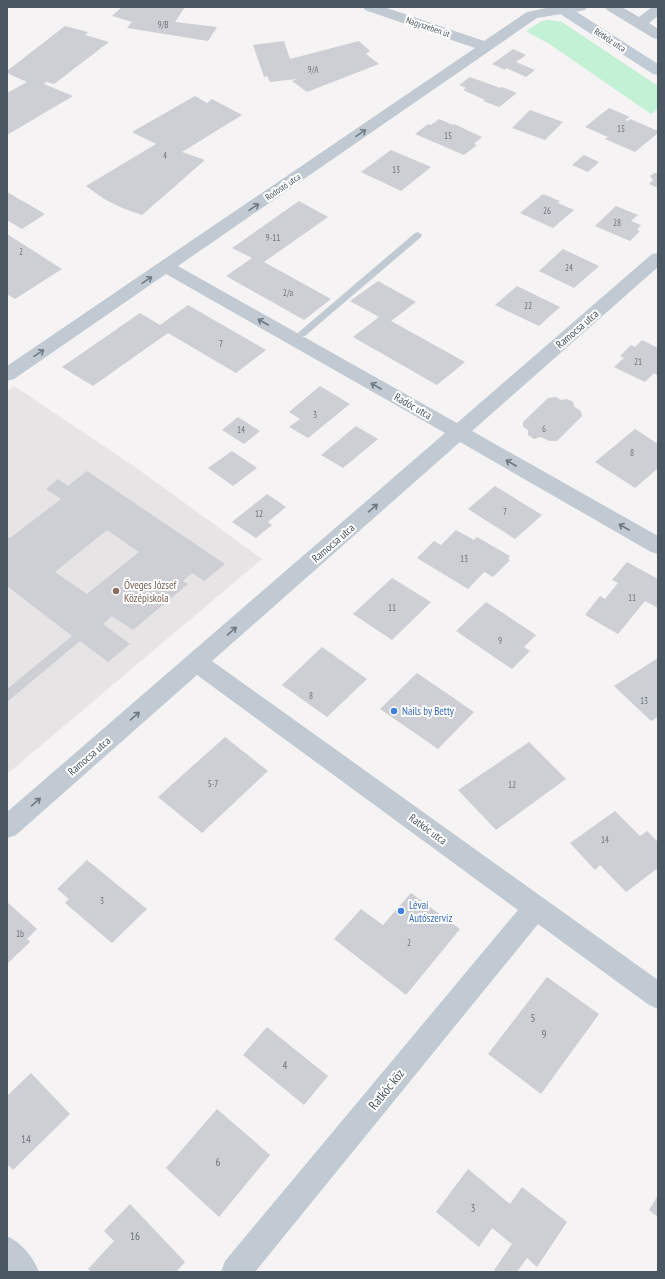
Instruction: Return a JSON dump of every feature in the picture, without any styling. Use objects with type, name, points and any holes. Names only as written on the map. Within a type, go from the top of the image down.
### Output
[{"type":"street","name":"Nagyszeben út","points":[[370,7],[486,47]]},
{"type":"street","points":[[561,8],[580,7]]},
{"type":"street","points":[[612,7],[658,35]]},
{"type":"street","name":"Rodostó utca","points":[[7,375],[167,267],[532,15],[561,8]]},
{"type":"street","name":"Rétköz utca","points":[[561,8],[658,70]]},
{"type":"street","points":[[640,23],[658,9]]},
{"type":"street","name":"Ramocsa utca","points":[[7,827],[658,258]]},
{"type":"street","name":"Radóc utca","points":[[167,267],[658,546]]},
{"type":"street","points":[[7,353],[24,364]]},
{"type":"street","name":"Ratkóc utca","points":[[196,662],[658,996]]},
{"type":"street","name":"Ratkóc köz","points":[[236,1272],[536,907]]},
{"type":"street","points":[[7,1252],[24,1272]]},
{"type":"lane","points":[[302,334],[418,235]]},
{"type":"shaded area","name":"Öveges József Középiskola","points":[[14,386],[135,467],[262,559],[7,774],[7,391]]},
{"type":"green space","points":[[548,20],[562,22],[658,86],[658,109],[651,114],[551,45],[526,31],[542,21]]},
{"type":"building","points":[[122,7],[185,7],[175,22],[217,27],[208,41],[127,28],[132,22],[112,16]]},
{"type":"building","points":[[65,26],[88,32],[85,35],[109,42],[54,84],[46,82],[44,84],[73,96],[7,135],[7,93],[27,82],[7,73],[7,71]]},
{"type":"building","points":[[284,41],[290,59],[359,41],[370,51],[366,54],[379,64],[307,92],[292,81],[297,79],[270,82],[267,76],[264,77],[253,45]]},
{"type":"building","points":[[513,49],[526,55],[516,62],[535,70],[526,77],[506,68],[505,70],[492,64]]},
{"type":"building","points":[[470,77],[517,93],[499,107],[483,101],[485,100],[463,90],[466,88],[459,85]]},
{"type":"building","points":[[195,96],[207,103],[212,99],[242,115],[182,152],[205,160],[142,215],[122,208],[104,199],[86,186],[156,144],[132,132]]},
{"type":"building","points":[[609,108],[630,117],[625,120],[628,121],[630,119],[658,131],[658,133],[635,152],[605,139],[608,137],[585,127]]},
{"type":"building","points":[[530,110],[563,122],[545,140],[512,128]]},
{"type":"building","points":[[439,119],[482,137],[474,144],[477,145],[464,155],[415,134],[428,124],[431,125]]},
{"type":"building","points":[[391,150],[431,167],[401,191],[361,172]]},
{"type":"building","points":[[584,155],[599,162],[588,172],[572,165]]},
{"type":"building","points":[[654,173],[658,173],[658,188],[649,184],[653,180],[650,176]]},
{"type":"building","points":[[7,192],[45,214],[22,229],[7,220]]},
{"type":"building","points":[[543,194],[560,201],[558,203],[574,210],[553,228],[520,213]]},
{"type":"building","points":[[299,201],[328,217],[264,262],[331,299],[304,320],[226,276],[252,258],[232,248]]},
{"type":"building","points":[[616,206],[638,215],[631,221],[641,225],[637,230],[640,231],[630,241],[595,226]]},
{"type":"building","points":[[7,234],[62,269],[15,299],[7,294]]},
{"type":"building","points":[[563,249],[599,266],[574,288],[539,271]]},
{"type":"building","points":[[378,281],[416,302],[391,321],[465,362],[437,385],[353,337],[379,317],[350,301]]},
{"type":"building","points":[[517,286],[560,307],[539,326],[495,305]]},
{"type":"building","points":[[188,305],[266,350],[236,373],[168,333],[93,386],[62,367],[140,313],[160,325]]},
{"type":"building","points":[[642,340],[658,348],[658,376],[654,373],[645,382],[614,367],[624,358],[620,356],[631,345],[635,347]]},
{"type":"building","points":[[320,386],[350,404],[308,438],[289,427],[300,419],[289,412]]},
{"type":"building","points":[[556,397],[561,400],[567,399],[573,402],[573,406],[581,411],[582,416],[557,441],[549,441],[541,437],[534,439],[528,435],[528,430],[523,427],[523,422],[548,398]]},
{"type":"building","points":[[238,417],[260,431],[244,444],[222,430]]},
{"type":"building","points":[[356,426],[378,439],[343,468],[321,455]]},
{"type":"building","points":[[635,429],[658,444],[658,468],[635,488],[595,462]]},
{"type":"building","points":[[232,451],[257,468],[233,486],[208,468]]},
{"type":"building","points":[[87,471],[225,564],[204,581],[192,573],[183,581],[188,584],[133,630],[112,616],[103,624],[130,644],[108,662],[80,641],[7,702],[7,689],[72,636],[7,586],[7,536],[10,538],[61,499],[46,489],[58,479],[68,486]],"holes":[[[107,530],[139,552],[87,594],[55,572]]]},
{"type":"building","points":[[495,486],[542,515],[515,539],[468,509]]},
{"type":"building","points":[[267,494],[286,507],[268,522],[272,525],[256,538],[232,522]]},
{"type":"building","points":[[456,530],[474,540],[477,537],[510,556],[508,559],[510,560],[493,577],[484,572],[468,589],[417,558],[434,541],[441,545]]},
{"type":"building","points":[[627,562],[658,579],[658,608],[645,601],[618,634],[585,615],[600,596],[605,599],[618,583],[612,580]]},
{"type":"building","points":[[392,578],[431,602],[392,640],[353,614]]},
{"type":"building","points":[[486,602],[536,635],[524,647],[530,651],[512,669],[456,631]]},
{"type":"building","points":[[322,647],[367,679],[327,717],[282,685]]},
{"type":"building","points":[[658,658],[658,717],[651,721],[614,686]]},
{"type":"building","points":[[417,673],[474,712],[438,749],[380,709]]},
{"type":"building","points":[[225,737],[268,771],[202,833],[158,797]]},
{"type":"building","points":[[529,742],[566,779],[496,830],[458,790]]},
{"type":"building","points":[[615,811],[640,836],[647,831],[658,842],[658,868],[626,892],[600,865],[595,870],[570,843]]},
{"type":"building","points":[[87,860],[147,909],[112,943],[65,903],[69,899],[57,889]]},
{"type":"building","points":[[411,893],[460,929],[406,995],[334,939],[361,909],[383,925]]},
{"type":"building","points":[[7,902],[37,929],[27,939],[30,942],[7,964]]},
{"type":"building","points":[[547,977],[599,1014],[541,1094],[488,1054]]},
{"type":"building","points":[[267,1027],[328,1076],[304,1105],[243,1055]]},
{"type":"building","points":[[31,1073],[70,1114],[13,1170],[7,1164],[7,1096]]},
{"type":"building","points":[[217,1109],[270,1155],[219,1217],[166,1168]]},
{"type":"building","points":[[468,1169],[510,1204],[522,1187],[567,1222],[537,1267],[527,1258],[517,1272],[497,1272],[494,1270],[512,1244],[492,1228],[479,1247],[436,1212]]},
{"type":"building","points":[[658,1195],[658,1217],[649,1210]]},
{"type":"building","points":[[130,1204],[185,1262],[176,1272],[91,1272],[88,1269],[114,1241],[104,1231]]},
{"type":"place","name":"Öveges József Középiskola","points":[[116,591]]},
{"type":"place","name":"Nails by Betty","points":[[394,711]]},
{"type":"place","name":"Lévai Autószerviz","points":[[401,911]]}]
